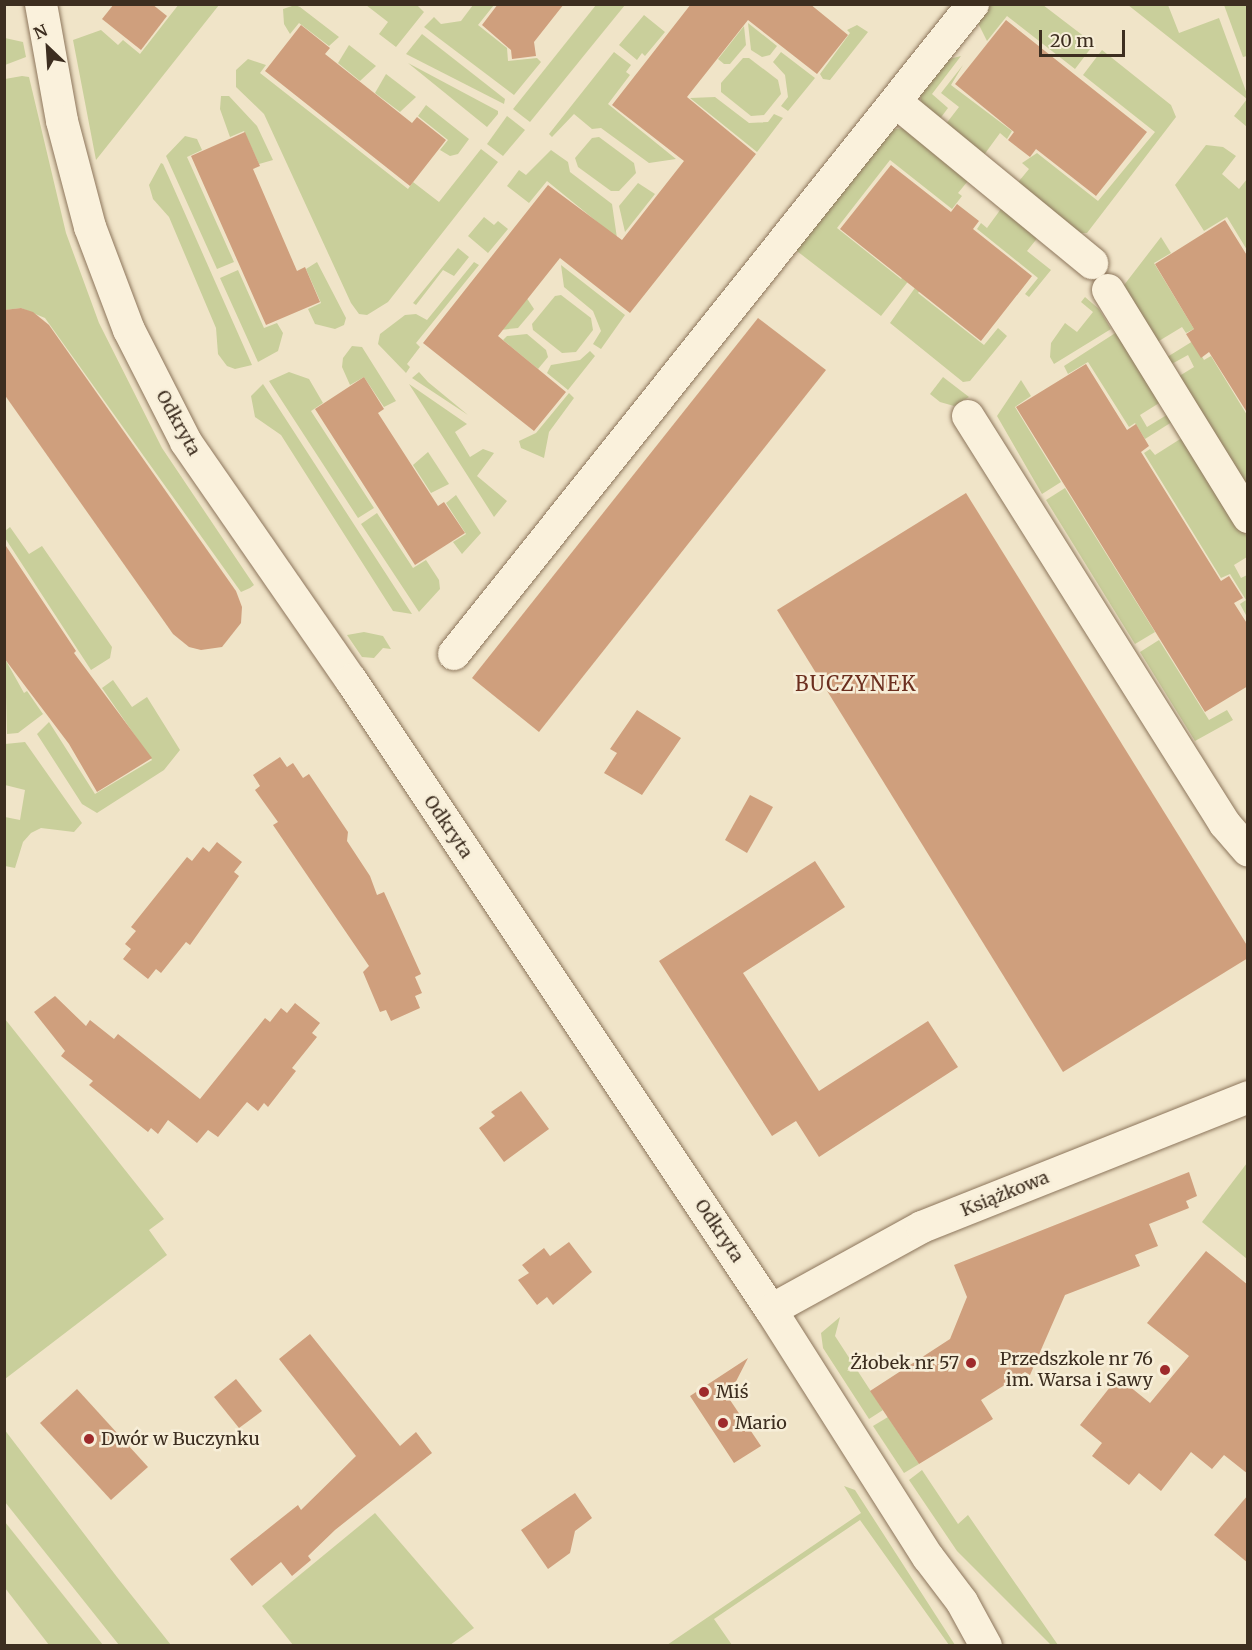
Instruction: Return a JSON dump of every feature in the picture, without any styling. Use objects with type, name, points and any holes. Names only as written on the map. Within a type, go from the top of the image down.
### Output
[{"type":"street","name":"Odkryta","points":[[41,4],[62,121],[90,227],[129,330],[186,442],[351,680],[771,1310],[928,1557],[962,1602],[986,1646]]},
{"type":"street","points":[[454,654],[973,4]]},
{"type":"street","points":[[896,102],[1092,263]]},
{"type":"street","points":[[1108,290],[1248,517]]},
{"type":"street","points":[[968,416],[1236,841],[1248,850]]},
{"type":"street","name":"Książkowa","points":[[771,1310],[922,1227],[1248,1097]]},
{"type":"street","name":"Odkryta","points":[[962,1602],[1009,1646]]},
{"type":"green space","points":[[179,4],[219,5],[96,160],[73,40],[101,30],[118,45],[123,40],[140,54]]},
{"type":"green space","points":[[295,5],[339,37],[329,46],[299,23],[290,34],[284,24],[283,9]]},
{"type":"green space","points":[[366,5],[417,5],[424,12],[396,47],[379,34],[388,22]]},
{"type":"green space","points":[[473,5],[494,5],[478,25],[507,48],[508,61],[537,58],[541,62],[514,95],[424,27],[434,17],[441,24],[461,21]]},
{"type":"green space","points":[[596,5],[625,5],[530,122],[513,109]]},
{"type":"green space","points":[[986,5],[1043,5],[1094,44],[1075,69],[1007,16],[987,41],[977,21]]},
{"type":"green space","points":[[1128,5],[1168,5],[1179,33],[1219,18],[1247,99]]},
{"type":"green space","points":[[1224,5],[1247,5],[1247,56],[1243,57]]},
{"type":"green space","points":[[644,15],[665,32],[645,56],[642,53],[637,60],[619,45]]},
{"type":"green space","points":[[748,23],[777,46],[770,55],[762,57],[751,50]]},
{"type":"green space","points":[[857,25],[868,32],[830,80],[823,79],[820,74],[850,33],[847,30]]},
{"type":"green space","points":[[744,26],[746,45],[730,64],[724,64],[718,59]]},
{"type":"green space","points":[[422,34],[505,99],[504,104],[406,54]]},
{"type":"green space","points":[[5,38],[23,42],[26,57],[5,65]]},
{"type":"green space","points":[[349,45],[376,66],[360,81],[338,63]]},
{"type":"green space","points":[[1102,50],[1171,105],[1176,117],[1087,233],[1081,233],[1015,186],[1029,169],[1022,163],[1037,153],[1098,201],[1155,132],[1083,75]]},
{"type":"green space","points":[[614,52],[631,65],[626,72],[630,75],[608,104],[676,159],[649,163],[601,128],[592,129],[574,114],[552,137],[549,134]]},
{"type":"green space","points":[[781,52],[815,78],[788,111],[781,106],[788,97],[785,75],[773,62]]},
{"type":"green space","points":[[961,56],[932,94],[948,108],[936,124],[923,111],[920,94],[941,61]]},
{"type":"green space","points":[[743,58],[749,58],[778,80],[781,94],[764,115],[751,116],[721,92],[721,83]]},
{"type":"green space","points":[[248,59],[266,65],[260,73],[408,189],[413,182],[439,202],[481,149],[498,162],[388,302],[367,315],[359,314],[351,303],[264,114],[236,87],[236,70]]},
{"type":"green space","points":[[408,63],[498,111],[498,114],[487,127]]},
{"type":"green space","points":[[963,65],[951,85],[1012,131],[1007,139],[1000,133],[981,159],[942,129],[959,107],[941,93]]},
{"type":"green space","points":[[386,74],[416,97],[400,112],[375,93]]},
{"type":"green space","points":[[29,77],[66,233],[99,323],[162,448],[254,585],[241,592],[45,318],[21,308],[5,310],[5,79]]},
{"type":"green space","points":[[221,96],[229,96],[257,126],[273,160],[259,164],[244,131],[230,137],[220,109]]},
{"type":"green space","points":[[715,97],[749,123],[768,122],[774,114],[783,118],[757,152],[690,98]]},
{"type":"green space","points":[[1247,99],[1247,127],[1234,116]]},
{"type":"green space","points":[[426,105],[469,139],[458,154],[450,156],[440,150],[448,140],[418,116]]},
{"type":"green space","points":[[507,116],[525,130],[503,156],[487,144]]},
{"type":"green space","points":[[902,128],[915,130],[972,176],[958,193],[962,196],[952,209],[890,160],[837,228],[901,279],[905,275],[910,279],[881,316],[793,248],[891,130]]},
{"type":"green space","points":[[185,136],[197,139],[202,150],[187,157],[234,262],[217,269],[166,156]]},
{"type":"green space","points":[[599,137],[634,163],[636,173],[619,191],[611,191],[578,167],[575,158],[592,138]]},
{"type":"green space","points":[[1206,145],[1223,147],[1236,156],[1222,174],[1239,189],[1247,179],[1247,250],[1227,217],[1204,231],[1175,185]]},
{"type":"green space","points":[[551,150],[568,162],[570,172],[612,204],[617,238],[547,181],[529,203],[507,186],[519,170],[526,175]]},
{"type":"green space","points":[[161,163],[252,365],[235,369],[227,366],[218,354],[216,328],[169,217],[153,199],[149,185]]},
{"type":"green space","points":[[638,183],[655,194],[625,232],[619,206]]},
{"type":"green space","points":[[1006,202],[1043,231],[1027,251],[1051,270],[1029,297],[1025,294],[1038,278],[977,229],[981,223],[987,228]]},
{"type":"green space","points":[[484,217],[494,225],[498,221],[508,229],[488,253],[468,236]]},
{"type":"green space","points":[[1161,237],[1171,253],[1154,263],[1194,329],[1186,333],[1182,327],[1154,344],[1121,289]]},
{"type":"green space","points":[[458,248],[469,257],[454,276],[443,270],[416,305],[413,303]]},
{"type":"green space","points":[[317,262],[346,318],[344,325],[335,329],[315,324],[308,309],[321,303],[306,269]]},
{"type":"green space","points":[[474,262],[479,265],[416,343],[420,347],[407,364],[410,367],[406,373],[378,344],[380,334],[405,315],[416,314],[427,320]]},
{"type":"green space","points":[[561,265],[625,315],[601,349],[593,344],[601,331],[593,311],[564,287]]},
{"type":"green space","points":[[238,270],[264,328],[277,323],[283,333],[278,351],[258,362],[220,278]]},
{"type":"green space","points":[[917,285],[922,288],[918,293],[984,345],[998,328],[1007,336],[970,381],[963,382],[890,323]]},
{"type":"green space","points":[[561,295],[591,318],[593,330],[576,352],[562,353],[533,330],[532,324],[555,296]]},
{"type":"green space","points":[[526,297],[534,309],[518,328],[500,330]]},
{"type":"green space","points":[[1085,297],[1099,309],[1111,329],[1054,364],[1050,357],[1051,343],[1065,323],[1077,332],[1093,312],[1081,302]]},
{"type":"green space","points":[[1120,330],[1164,400],[1140,415],[1147,427],[1170,413],[1175,420],[1145,439],[1135,423],[1129,427],[1088,362],[1068,374],[1064,366]]},
{"type":"green space","points":[[527,334],[546,350],[548,357],[538,369],[503,340],[507,336]]},
{"type":"green space","points":[[1193,341],[1204,360],[1211,356],[1247,415],[1247,494],[1176,378],[1194,367],[1188,355],[1168,366],[1164,359]]},
{"type":"green space","points":[[352,346],[362,347],[396,401],[384,407],[364,377],[350,385],[342,367],[343,358]]},
{"type":"green space","points":[[590,351],[595,356],[568,390],[547,373],[551,365],[580,360]]},
{"type":"green space","points":[[289,372],[309,379],[323,403],[311,411],[374,508],[358,518],[269,381]]},
{"type":"green space","points":[[419,372],[428,382],[468,415],[412,378]]},
{"type":"green space","points":[[943,377],[969,397],[954,406],[940,402],[930,394]]},
{"type":"green space","points":[[1021,380],[1031,396],[1015,407],[1061,482],[1042,494],[997,416]]},
{"type":"green space","points":[[263,384],[412,614],[393,611],[281,435],[255,417],[251,396]]},
{"type":"green space","points":[[409,384],[467,424],[455,432],[470,457],[483,449],[494,453],[477,476],[507,501],[494,517]]},
{"type":"green space","points":[[569,393],[574,398],[549,432],[544,458],[521,448],[519,441],[536,433]]},
{"type":"green space","points":[[1185,436],[1247,537],[1247,557],[1234,565],[1241,578],[1247,575],[1247,617],[1240,604],[1246,600],[1230,574],[1221,578],[1144,453],[1150,449],[1155,455]]},
{"type":"green space","points":[[428,452],[449,484],[431,493],[413,465]]},
{"type":"green space","points":[[1065,488],[1155,632],[1135,644],[1046,500]]},
{"type":"green space","points":[[456,495],[481,533],[462,554],[453,542],[466,534],[446,503]]},
{"type":"green space","points":[[377,513],[413,568],[426,560],[439,580],[440,589],[419,612],[361,524]]},
{"type":"green space","points":[[10,527],[29,554],[42,546],[112,647],[110,658],[91,670],[5,538],[5,531]]},
{"type":"green space","points":[[364,632],[383,636],[391,649],[383,648],[374,658],[362,657],[347,635]]},
{"type":"green space","points":[[1159,640],[1209,720],[1227,710],[1233,720],[1195,741],[1140,652]]},
{"type":"green space","points":[[5,659],[24,693],[27,691],[43,714],[18,733],[7,734]]},
{"type":"green space","points":[[113,680],[132,707],[147,697],[180,750],[164,770],[97,813],[82,804],[37,734],[49,722],[95,794],[152,760],[102,688]]},
{"type":"green space","points":[[25,742],[82,823],[74,832],[41,828],[31,833],[23,842],[15,868],[5,866],[5,817],[20,820],[25,790],[5,785],[5,744]]},
{"type":"green space","points":[[5,1019],[164,1219],[149,1230],[167,1255],[5,1379]]},
{"type":"green space","points":[[1247,1163],[1247,1259],[1202,1222]]},
{"type":"green space","points":[[840,1317],[835,1336],[883,1410],[869,1419],[823,1348],[821,1333]]},
{"type":"green space","points":[[888,1417],[919,1464],[904,1473],[873,1426]]},
{"type":"green space","points":[[4,1429],[171,1645],[119,1645],[5,1502]]},
{"type":"green space","points":[[922,1470],[958,1524],[968,1515],[1058,1645],[1051,1645],[957,1551],[909,1480]]},
{"type":"green space","points":[[844,1486],[855,1490],[955,1645],[949,1645],[860,1520],[714,1619],[732,1645],[667,1645],[861,1513]]},
{"type":"green space","points":[[375,1513],[474,1628],[450,1645],[293,1645],[262,1606]]},
{"type":"green space","points":[[4,1522],[103,1645],[49,1645],[5,1588]]},
{"type":"building","points":[[114,4],[152,4],[167,16],[141,50],[102,19]]},
{"type":"building","points":[[498,4],[564,4],[534,42],[536,56],[512,59],[511,50],[482,25]]},
{"type":"building","points":[[691,4],[810,4],[848,35],[817,74],[748,20],[687,97],[756,154],[630,313],[560,258],[498,336],[566,392],[534,431],[423,343],[548,185],[622,240],[684,161],[612,105]]},
{"type":"building","points":[[1006,20],[1147,132],[1096,196],[1036,149],[1030,157],[1008,140],[1014,132],[955,84]]},
{"type":"building","points":[[301,25],[330,48],[325,54],[412,123],[417,117],[446,140],[410,186],[265,71]]},
{"type":"building","points":[[245,132],[260,166],[253,169],[297,271],[305,267],[320,302],[266,325],[191,156]]},
{"type":"building","points":[[891,165],[951,212],[957,204],[979,221],[973,229],[1032,276],[981,341],[840,229]]},
{"type":"building","points":[[1225,220],[1248,257],[1248,414],[1209,352],[1201,358],[1186,334],[1194,329],[1155,264]]},
{"type":"building","points":[[21,308],[33,312],[49,325],[236,591],[242,607],[241,623],[222,647],[201,650],[189,647],[173,634],[4,394],[4,310]]},
{"type":"building","points":[[758,318],[826,370],[539,732],[472,678]]},
{"type":"building","points":[[1086,364],[1127,430],[1136,424],[1149,446],[1141,452],[1221,581],[1229,576],[1243,598],[1234,603],[1248,625],[1248,686],[1205,712],[1016,407]]},
{"type":"building","points":[[364,377],[384,409],[378,413],[438,506],[444,502],[465,533],[415,565],[315,409]]},
{"type":"building","points":[[966,493],[1248,947],[1248,958],[1063,1072],[777,610]]},
{"type":"building","points":[[4,543],[76,651],[74,653],[152,758],[97,792],[69,744],[4,658]]},
{"type":"building","points":[[637,710],[681,738],[642,795],[604,773],[617,753],[610,749]]},
{"type":"building","points":[[280,757],[287,767],[293,763],[303,778],[309,774],[348,832],[347,841],[370,876],[377,895],[384,892],[421,974],[415,977],[422,993],[415,996],[420,1008],[391,1021],[386,1010],[380,1012],[363,972],[369,966],[273,825],[278,822],[255,790],[260,786],[253,775]]},
{"type":"building","points":[[750,795],[773,807],[747,853],[725,840]]},
{"type":"building","points":[[217,842],[242,862],[234,872],[239,876],[190,945],[186,942],[161,973],[156,969],[148,979],[123,959],[131,949],[125,944],[136,931],[131,927],[187,857],[192,861],[203,847],[209,852]]},
{"type":"building","points":[[815,861],[845,907],[743,973],[819,1091],[928,1021],[958,1067],[819,1157],[796,1121],[772,1136],[659,961]]},
{"type":"building","points":[[55,996],[86,1026],[90,1020],[114,1039],[118,1034],[200,1099],[265,1018],[270,1022],[281,1008],[287,1013],[295,1003],[320,1023],[312,1033],[317,1037],[292,1068],[296,1071],[268,1107],[264,1103],[258,1111],[247,1102],[218,1137],[208,1130],[197,1143],[168,1120],[158,1134],[151,1128],[148,1132],[89,1085],[93,1081],[61,1056],[65,1051],[34,1012]]},
{"type":"building","points":[[521,1091],[549,1129],[504,1162],[479,1128],[495,1116],[491,1112]]},
{"type":"building","points":[[1189,1172],[1197,1196],[1186,1201],[1189,1208],[1149,1224],[1158,1246],[1135,1255],[1140,1266],[1065,1295],[1030,1375],[1025,1372],[981,1400],[993,1419],[919,1464],[870,1391],[950,1339],[967,1297],[954,1265]]},
{"type":"building","points":[[569,1242],[592,1272],[553,1305],[547,1297],[537,1305],[518,1280],[529,1273],[522,1265],[544,1248],[550,1256]]},
{"type":"building","points":[[1206,1251],[1248,1285],[1248,1474],[1224,1455],[1212,1469],[1191,1452],[1161,1491],[1139,1473],[1129,1485],[1092,1456],[1102,1443],[1080,1425],[1118,1377],[1150,1403],[1189,1356],[1147,1323]]},
{"type":"building","points":[[310,1334],[400,1446],[416,1432],[432,1453],[335,1530],[308,1556],[311,1560],[292,1576],[281,1562],[252,1586],[230,1559],[298,1505],[301,1510],[356,1456],[279,1359]]},
{"type":"building","points":[[748,1358],[728,1397],[761,1446],[734,1463],[690,1396]]},
{"type":"building","points":[[236,1379],[262,1411],[239,1428],[214,1397]]},
{"type":"building","name":"Dwór w Buczynku","points":[[77,1389],[148,1467],[111,1500],[40,1423]]},
{"type":"building","points":[[575,1493],[592,1518],[575,1531],[570,1553],[548,1569],[521,1530]]},
{"type":"building","points":[[1248,1495],[1248,1563],[1214,1535]]},
{"type":"place","name":"Żłobek nr 57","points":[[971,1363]]},
{"type":"place","name":"Przedszkole nr 76 im. Warsa i Sawy","points":[[1165,1370]]},
{"type":"place","name":"Miś","points":[[704,1392]]},
{"type":"place","name":"Mario","points":[[723,1423]]},
{"type":"place","name":"Dwór w Buczynku","points":[[89,1439]]},
{"type":"district","name":"BUCZYNEK","points":[[856,683]]}]
